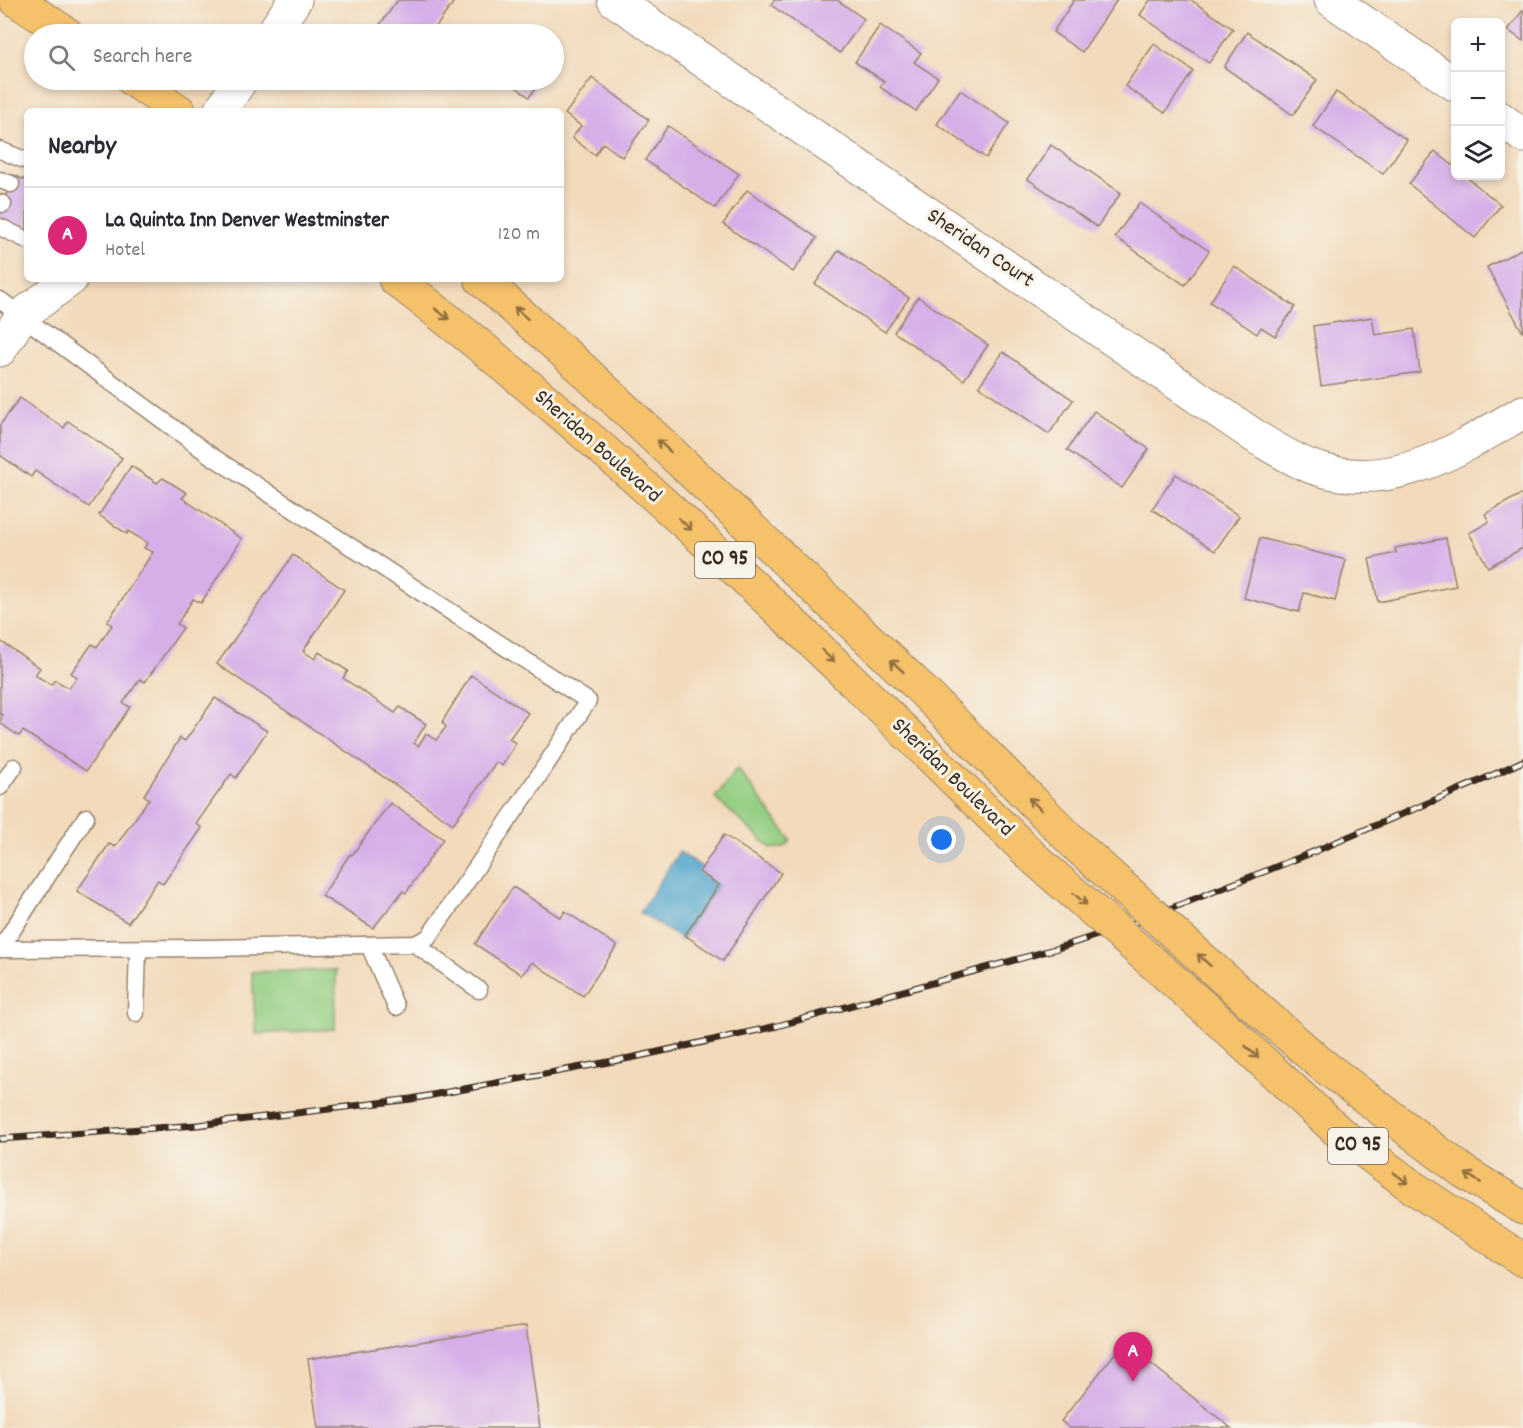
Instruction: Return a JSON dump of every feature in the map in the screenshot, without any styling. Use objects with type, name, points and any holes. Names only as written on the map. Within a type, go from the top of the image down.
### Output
[{"type":"main road","points":[[16,0],[51,24]]},
{"type":"main road","points":[[148,90],[175,108]]},
{"type":"main road","name":"Sheridan Boulevard","points":[[399,282],[445,317],[587,436],[784,613],[1036,860],[1209,1012],[1341,1134],[1414,1188],[1523,1260]]},
{"type":"main road","name":"Sheridan Boulevard","points":[[484,282],[578,365],[914,682],[1076,845],[1248,1000],[1320,1063],[1455,1165],[1523,1208]]},
{"type":"street","points":[[279,24],[295,0]]},
{"type":"street","name":"Sheridan Court","points":[[614,0],[1258,439],[1294,459],[1313,467],[1357,477],[1412,468],[1437,460],[1523,412]]},
{"type":"street","points":[[1331,0],[1451,83]]},
{"type":"street","points":[[222,108],[234,90]]},
{"type":"street","points":[[1505,122],[1523,136]]},
{"type":"street","points":[[0,350],[11,308],[65,282]]},
{"type":"lane","points":[[0,150],[24,160]]},
{"type":"lane","points":[[0,227],[24,239]]},
{"type":"lane","points":[[0,949],[415,944],[428,938],[588,701],[210,455],[11,308]]},
{"type":"lane","points":[[0,787],[14,767]]},
{"type":"lane","points":[[0,949],[86,817]]},
{"type":"lane","points":[[415,944],[479,990]]},
{"type":"lane","points":[[369,945],[396,1007]]},
{"type":"lane","points":[[136,1013],[138,948]]},
{"type":"green space","points":[[737,768],[791,840],[785,846],[771,848],[715,798]]},
{"type":"green space","points":[[336,970],[335,1029],[256,1034],[252,972]]},
{"type":"water","points":[[679,852],[702,867],[719,885],[682,940],[640,912]]},
{"type":"building","points":[[398,0],[455,0],[438,24],[380,24]]},
{"type":"building","points":[[774,0],[837,0],[864,19],[840,53],[771,5]]},
{"type":"building","points":[[1074,0],[1117,0],[1082,52],[1053,32]]},
{"type":"building","points":[[1150,0],[1191,0],[1233,29],[1209,63],[1140,15]]},
{"type":"building","points":[[1523,10],[1523,41],[1508,30]]},
{"type":"building","points":[[880,25],[921,53],[914,62],[938,78],[916,111],[880,87],[884,81],[855,62]]},
{"type":"building","points":[[1247,32],[1317,80],[1293,115],[1224,67]]},
{"type":"building","points":[[1154,44],[1193,71],[1165,113],[1125,86]]},
{"type":"building","points":[[592,78],[649,120],[622,157],[603,143],[595,155],[572,138],[581,126],[565,114]]},
{"type":"building","points":[[520,90],[534,90],[529,97]]},
{"type":"building","points":[[960,90],[1009,123],[986,158],[937,124]]},
{"type":"building","points":[[1336,92],[1407,140],[1383,174],[1313,126]]},
{"type":"building","points":[[668,126],[739,174],[715,208],[645,160]]},
{"type":"building","points":[[1051,145],[1121,193],[1097,227],[1028,179]]},
{"type":"building","points":[[1435,151],[1451,164],[1451,180],[1470,180],[1501,205],[1475,238],[1409,184]]},
{"type":"building","points":[[14,175],[24,180],[24,232],[0,222],[0,210]]},
{"type":"building","points":[[747,190],[817,238],[793,272],[723,224]]},
{"type":"building","points":[[1139,203],[1209,251],[1185,285],[1115,237]]},
{"type":"building","points":[[1523,248],[1523,333],[1487,267]]},
{"type":"building","points":[[839,250],[909,298],[885,332],[815,284]]},
{"type":"building","points":[[1234,266],[1295,307],[1275,336],[1261,327],[1257,334],[1210,302]]},
{"type":"building","points":[[918,297],[988,345],[964,380],[894,332]]},
{"type":"building","points":[[1372,317],[1375,335],[1414,329],[1420,372],[1321,386],[1313,326]]},
{"type":"building","points":[[1003,352],[1073,400],[1049,434],[979,386]]},
{"type":"building","points":[[20,398],[64,428],[68,421],[122,458],[89,507],[35,471],[31,477],[0,455],[0,425]]},
{"type":"building","points":[[1094,411],[1149,449],[1122,488],[1067,450]]},
{"type":"building","points":[[131,466],[157,483],[163,478],[187,493],[182,498],[242,539],[201,603],[193,599],[177,624],[183,628],[145,682],[140,679],[123,703],[130,707],[86,771],[23,731],[19,736],[0,723],[2,715],[0,714],[0,641],[40,668],[35,675],[51,685],[55,680],[69,688],[77,677],[71,673],[92,644],[97,647],[112,625],[107,622],[153,552],[144,548],[148,543],[128,531],[127,534],[99,515]]},
{"type":"building","points":[[1176,474],[1239,516],[1215,551],[1152,509]]},
{"type":"building","points":[[1523,493],[1523,548],[1488,567],[1469,533],[1489,522],[1485,514]]},
{"type":"building","points":[[1260,538],[1346,560],[1335,601],[1304,593],[1299,612],[1244,598]]},
{"type":"building","points":[[1446,538],[1456,586],[1378,602],[1369,559],[1396,553],[1395,548]]},
{"type":"building","points":[[293,555],[344,590],[303,651],[315,659],[319,652],[348,671],[343,678],[395,713],[400,707],[426,724],[414,743],[418,746],[426,734],[436,740],[446,727],[442,722],[471,675],[528,713],[509,739],[516,743],[502,766],[496,762],[453,824],[217,664]]},
{"type":"building","points":[[215,698],[267,731],[236,778],[231,774],[196,824],[202,828],[163,884],[158,880],[128,923],[77,891],[109,844],[115,847],[149,799],[144,795],[180,738],[185,741]]},
{"type":"building","points":[[390,803],[443,839],[406,893],[403,891],[373,928],[322,896],[350,854],[352,855]]},
{"type":"building","points":[[724,835],[781,873],[723,961],[685,935],[719,885],[699,872]]},
{"type":"building","points":[[513,887],[561,918],[565,911],[617,946],[583,996],[532,962],[522,975],[475,944]]},
{"type":"building","points":[[526,1326],[540,1428],[318,1428],[308,1359]]},
{"type":"building","points":[[1124,1342],[1231,1428],[1070,1428],[1061,1421]]},
{"type":"railway","points":[[0,1139],[198,1125],[411,1099],[635,1057],[777,1026],[1058,948],[1134,923],[1306,855],[1523,761]]},
{"type":"place","name":"La Quinta Inn Denver Westminster","points":[[1133,1382]]}]
